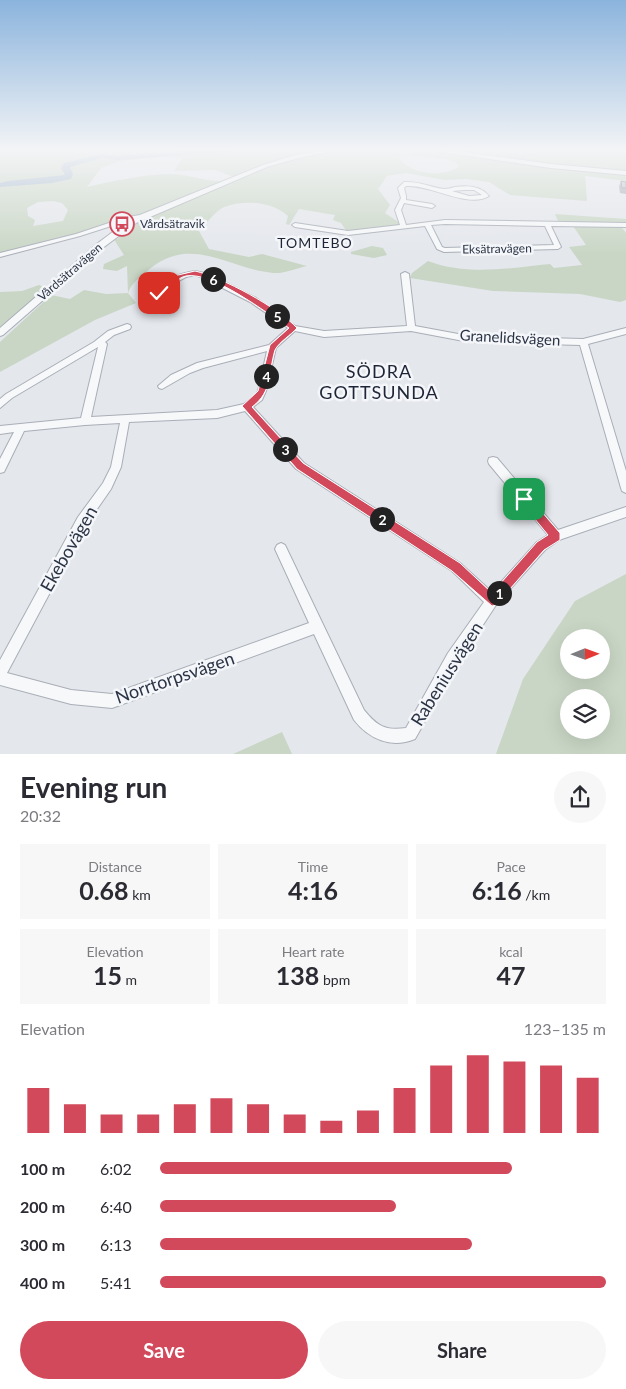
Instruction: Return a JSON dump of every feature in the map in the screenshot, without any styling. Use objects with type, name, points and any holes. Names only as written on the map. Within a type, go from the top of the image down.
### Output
[{"type":"street","name":"Vårdsätravägen","points":[[0,333],[101,244],[140,217],[220,184]]},
{"type":"street","points":[[403,226],[398,210],[403,201],[404,194],[401,186],[406,184]]},
{"type":"street","points":[[407,184],[449,190],[468,188],[480,190],[486,196],[473,198],[455,195],[449,190]]},
{"type":"street","points":[[403,201],[432,206]]},
{"type":"street","points":[[0,255],[78,235],[128,218],[140,217]]},
{"type":"street","name":"Eksätravägen","points":[[295,225],[348,233],[427,223],[469,221],[548,225],[626,224]]},
{"type":"street","name":"Eksätravägen","points":[[427,223],[439,248],[444,250],[558,247],[548,225]]},
{"type":"street","points":[[162,386],[170,379],[190,370],[272,347],[294,328],[253,300],[206,276],[195,273],[184,275],[176,278],[168,286]]},
{"type":"street","points":[[406,274],[411,328]]},
{"type":"street","points":[[0,404],[9,396],[97,344],[111,333],[127,328]]},
{"type":"street","name":"Granelidsvägen","points":[[294,328],[330,335],[411,328],[469,339],[582,342],[626,331]]},
{"type":"street","points":[[582,342],[626,488]]},
{"type":"street","points":[[85,421],[104,344],[97,344]]},
{"type":"street","points":[[0,430],[85,421],[204,416],[247,406],[259,397],[262,391],[272,347]]},
{"type":"street","points":[[247,406],[300,466],[456,567],[492,601]]},
{"type":"street","name":"Ekebovägen","points":[[0,673],[82,521],[107,486],[116,467],[125,420]]},
{"type":"street","points":[[0,469],[20,428]]},
{"type":"street","points":[[493,461],[556,536]]},
{"type":"street","name":"Rabeniusvägen","points":[[318,626],[359,715],[370,729],[380,734],[393,736],[410,734],[453,658],[492,601],[540,546],[556,536],[626,512]]},
{"type":"street","points":[[281,549],[318,626]]},
{"type":"street","name":"Norrtorpsvägen","points":[[0,678],[71,697],[112,701],[318,626]]},
{"type":"green space","points":[[0,184],[89,184],[87,187],[101,184],[381,184],[378,189],[390,205],[385,213],[403,225],[348,233],[341,223],[333,220],[335,215],[299,209],[289,225],[286,224],[288,216],[282,211],[258,203],[240,203],[221,209],[199,231],[209,249],[249,257],[262,254],[307,266],[282,273],[273,273],[209,256],[177,255],[161,261],[145,273],[133,284],[128,293],[127,266],[117,271],[103,269],[104,264],[124,255],[113,238],[117,239],[137,223],[128,218],[100,229],[0,255]],"holes":[[[53,201],[62,203],[68,210],[63,221],[33,226],[35,220],[28,216],[27,208],[38,202]]]},
{"type":"green space","points":[[493,184],[586,184],[587,201],[510,195]]},
{"type":"green space","points":[[555,214],[626,219],[626,225],[620,225],[626,233],[626,300],[620,302],[580,294],[493,291],[410,278],[412,273],[428,261],[443,266],[473,270],[550,264],[554,268],[582,265],[569,247],[586,245],[571,223],[558,221]]},
{"type":"green space","points":[[372,246],[383,248],[387,255],[374,258],[351,254],[351,252]]},
{"type":"green space","points":[[39,285],[46,288],[0,328],[0,292],[22,291]]},
{"type":"green space","points":[[84,290],[106,294],[128,293],[136,303],[95,320],[0,372],[0,342],[51,295],[70,299]]},
{"type":"green space","points":[[626,574],[626,754],[496,754],[523,679],[575,601]]},
{"type":"green space","points":[[282,732],[292,754],[233,754]]},
{"type":"building","points":[[621,184],[626,184],[626,188],[622,188]]},
{"type":"place","name":"Vårdsätravik","points":[[122,224]]},
{"type":"district","name":"TOMTEBO","points":[[315,243]]},
{"type":"district","name":"SÖDRA GOTTSUNDA","points":[[379,382]]},
{"type":"route","points":[[159,293],[162,288],[168,286],[176,278],[195,273],[206,276],[253,300],[294,328],[272,347],[262,391],[259,397],[247,406],[300,466],[456,567],[492,601],[540,546],[556,536],[524,499]]}]
